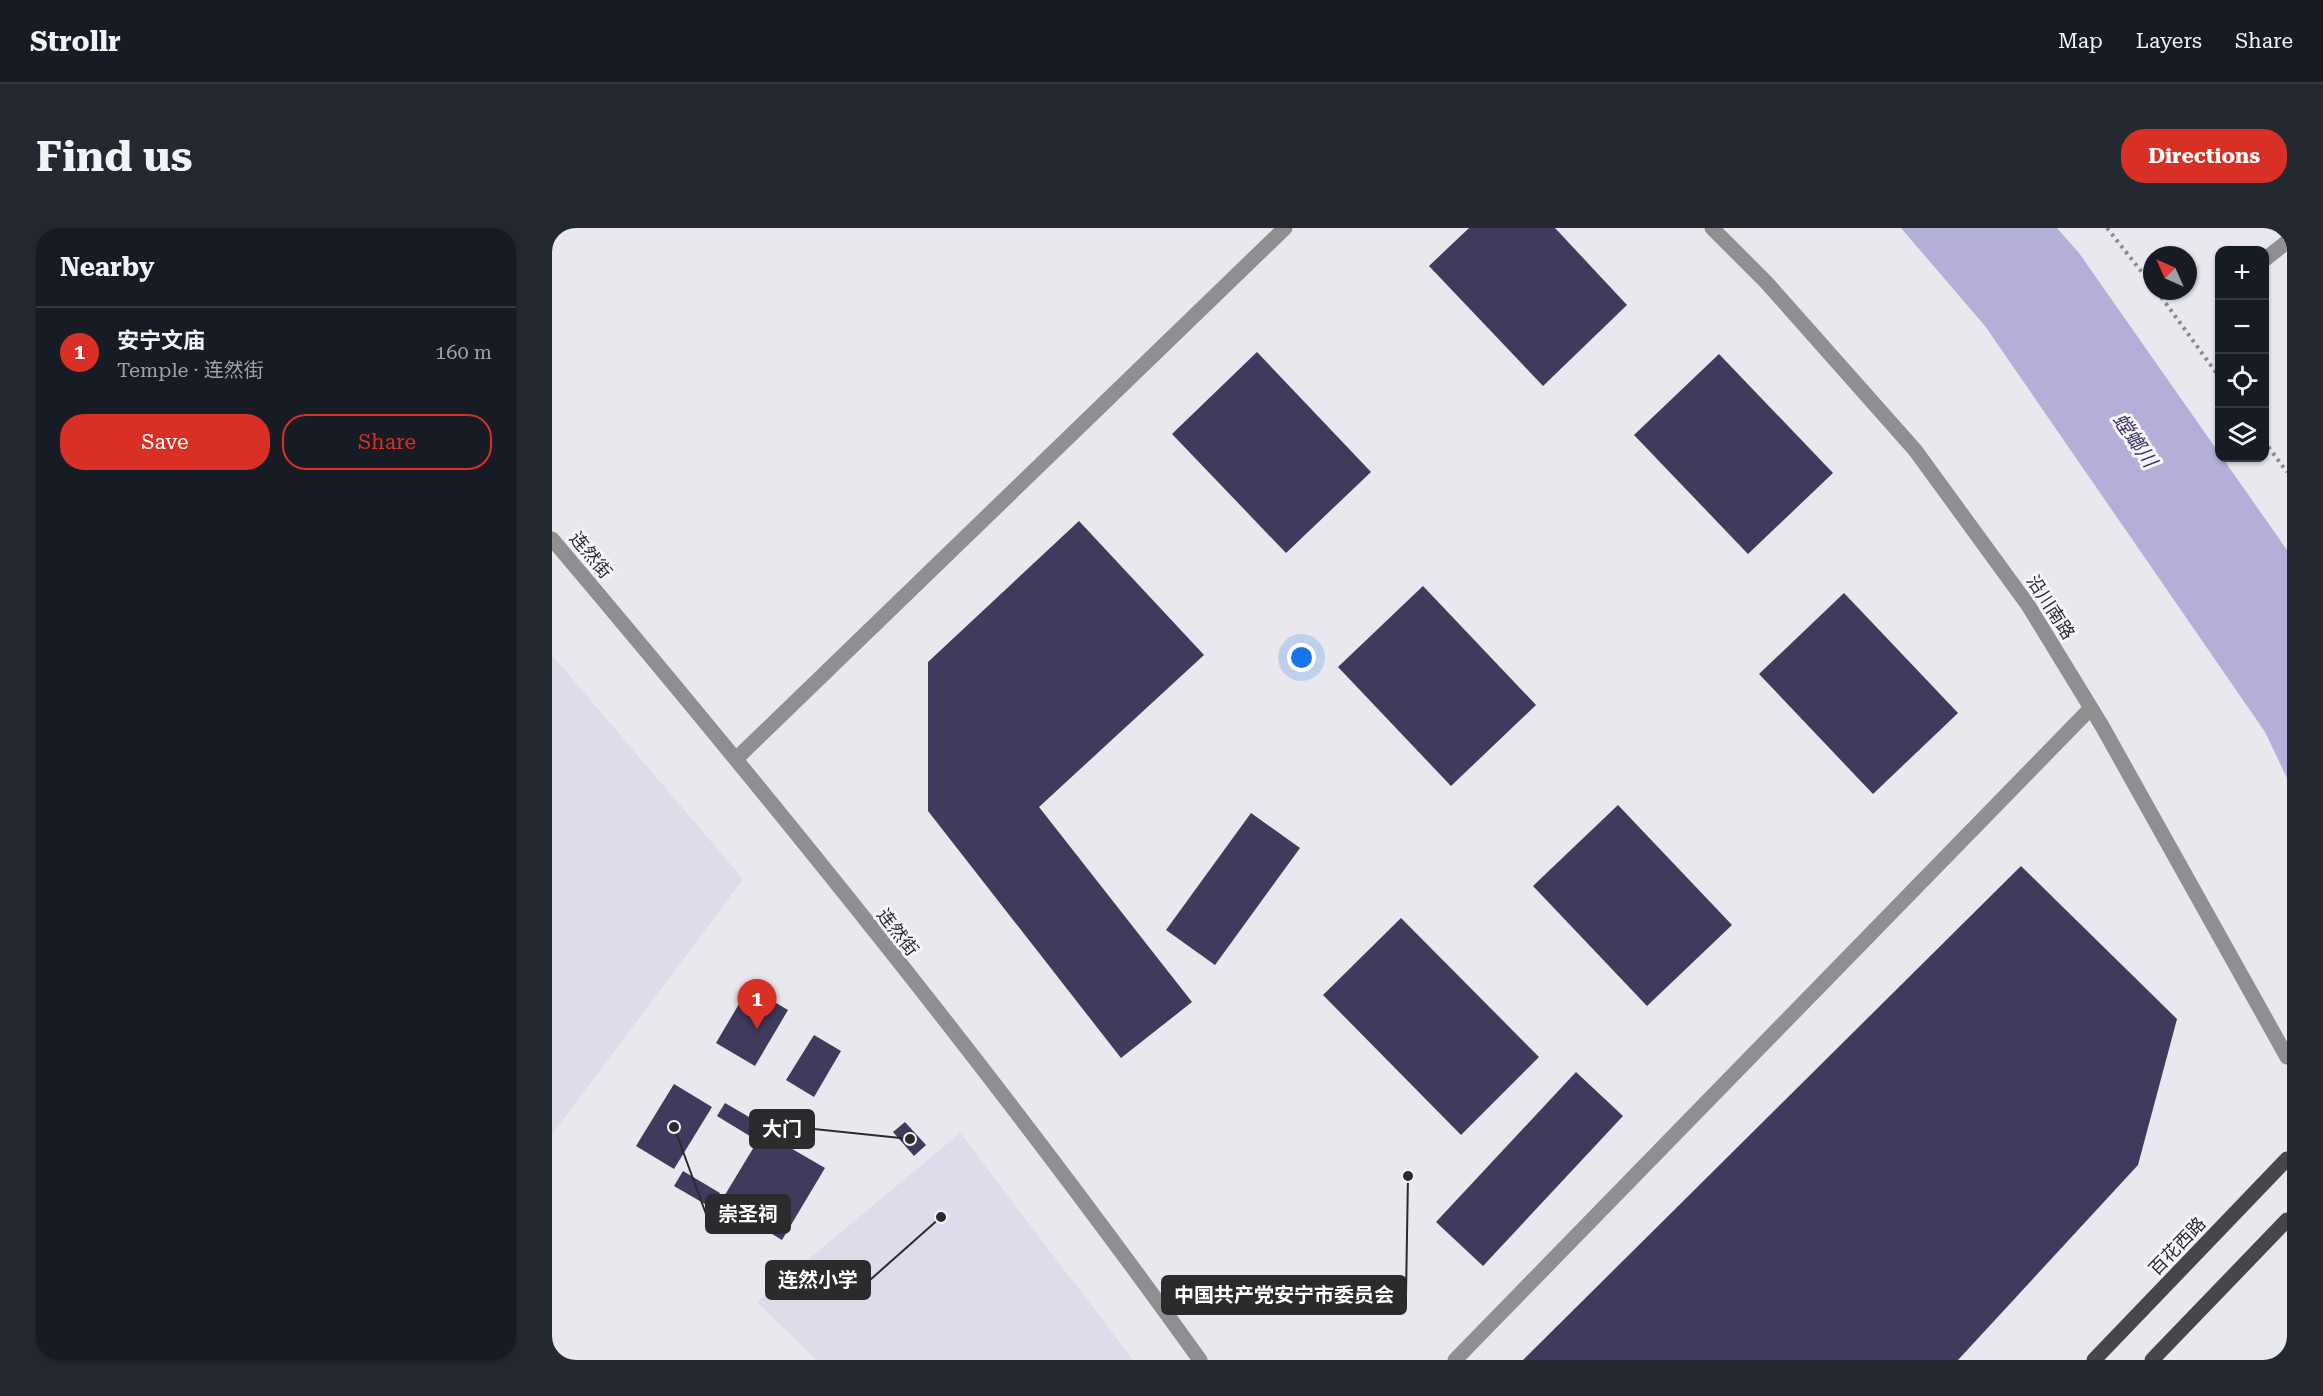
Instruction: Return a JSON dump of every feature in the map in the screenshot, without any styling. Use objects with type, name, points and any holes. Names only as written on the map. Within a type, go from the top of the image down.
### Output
[{"type":"main road","name":"百花西路","points":[[2094,1360],[2287,1160]]},
{"type":"main road","points":[[2152,1360],[2287,1220]]},
{"type":"street","points":[[737,758],[1284,228]]},
{"type":"street","name":"沿川南路","points":[[1712,228],[1766,282],[1915,450],[2028,605],[2091,708],[2287,1057]]},
{"type":"street","points":[[2269,257],[2287,242]]},
{"type":"street","name":"连然街","points":[[552,539],[737,758],[1098,1218],[1200,1360]]},
{"type":"street","points":[[1455,1360],[2091,708]]},
{"type":"path","points":[[2107,228],[2143,274]]},
{"type":"path","points":[[2164,300],[2215,371]]},
{"type":"path","points":[[2269,447],[2287,472]]},
{"type":"shaded area","points":[[1901,228],[2057,228],[2079,253],[2215,447],[2215,462],[2225,462],[2287,550],[2287,778],[2265,732],[1985,326]]},
{"type":"shaded area","points":[[552,655],[743,879],[552,1134]]},
{"type":"shaded area","points":[[960,1133],[1133,1360],[816,1360],[757,1302]]},
{"type":"building","points":[[1469,228],[1555,228],[1627,305],[1543,386],[1429,266]]},
{"type":"building","points":[[1257,352],[1371,472],[1286,553],[1172,434]]},
{"type":"building","points":[[1719,354],[1833,473],[1748,554],[1634,435]]},
{"type":"building","points":[[1079,521],[1204,655],[1039,807],[1192,1002],[1121,1058],[928,811],[928,662]]},
{"type":"building","points":[[1423,586],[1536,705],[1451,786],[1338,667]]},
{"type":"building","points":[[1844,593],[1958,713],[1873,794],[1759,674]]},
{"type":"building","points":[[1618,805],[1732,925],[1647,1006],[1533,886]]},
{"type":"building","points":[[1251,813],[1300,848],[1215,965],[1166,930]]},
{"type":"building","points":[[2021,866],[2177,1019],[2138,1165],[1958,1360],[1523,1360]]},
{"type":"building","points":[[1401,918],[1539,1057],[1461,1135],[1323,995]]},
{"type":"building","points":[[749,987],[788,1010],[755,1066],[716,1043]]},
{"type":"building","points":[[814,1035],[841,1051],[814,1097],[786,1080]]},
{"type":"building","points":[[1576,1072],[1623,1116],[1483,1266],[1436,1222]]},
{"type":"building","points":[[674,1084],[712,1107],[674,1169],[636,1146]]},
{"type":"building","points":[[725,1103],[761,1124],[753,1138],[717,1116]]},
{"type":"building","points":[[905,1122],[926,1145],[914,1156],[893,1132]]},
{"type":"building","points":[[763,1132],[825,1168],[782,1240],[720,1203]]},
{"type":"building","points":[[683,1171],[720,1193],[710,1207],[674,1186]]},
{"type":"place","name":"安宁文庙","points":[[757,1029]]},
{"type":"place","name":"崇圣祠","points":[[674,1127]]},
{"type":"place","name":"大门","points":[[910,1139]]},
{"type":"place","name":"中国共产党安宁市委员会","points":[[1408,1176]]},
{"type":"place","name":"连然小学","points":[[941,1217]]},
{"type":"water label","name":"螳螂川","points":[[2135,440]]}]
